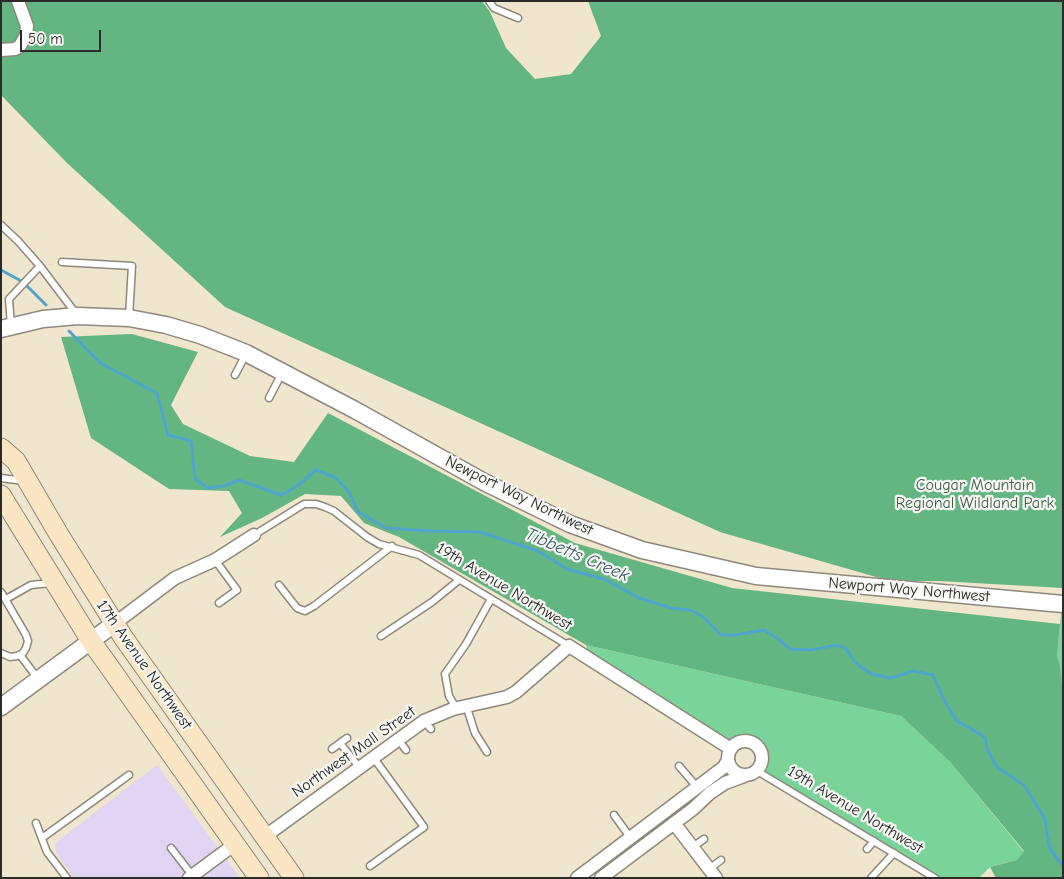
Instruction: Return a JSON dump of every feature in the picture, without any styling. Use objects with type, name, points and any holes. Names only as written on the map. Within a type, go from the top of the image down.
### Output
[{"type":"main road","name":"17th Avenue Northwest","points":[[1,448],[16,462],[114,624],[294,878]]},
{"type":"main road","name":"17th Avenue Northwest","points":[[1,495],[91,641],[259,878]]},
{"type":"street","points":[[1,50],[15,49],[20,46],[26,35],[27,26],[18,1]]},
{"type":"street","name":"Newport Way Northwest","points":[[6,327],[43,319],[78,316],[129,318],[166,325],[200,335],[246,353],[283,371],[484,482],[570,524],[642,550],[756,576],[1063,604]]},
{"type":"street","points":[[1,707],[175,578],[215,560],[254,535]]},
{"type":"street","name":"Northwest Mall Street","points":[[264,836],[373,757],[402,745],[428,725],[461,707],[496,700],[516,692],[569,646]]},
{"type":"street","name":"19th Avenue Northwest","points":[[569,646],[729,754]]},
{"type":"street","points":[[577,878],[724,767],[729,754],[736,744],[748,741],[755,744],[763,756],[762,763],[754,774],[744,776],[717,788],[601,878]]},
{"type":"street","points":[[729,754],[729,764],[735,772],[744,776]]},
{"type":"street","points":[[674,823],[712,873]]},
{"type":"street","points":[[191,877],[235,844]]},
{"type":"lane","points":[[489,1],[494,8],[518,18]]},
{"type":"lane","points":[[1,225],[40,266],[78,316]]},
{"type":"lane","points":[[62,262],[132,266],[129,318]]},
{"type":"lane","points":[[6,327],[9,299],[40,266]]},
{"type":"lane","points":[[235,375],[246,353]]},
{"type":"lane","points":[[269,398],[283,371]]},
{"type":"lane","points":[[1,478],[28,482]]},
{"type":"lane","name":"19th Avenue Northwest","points":[[254,535],[304,504],[316,504],[334,511],[367,537],[380,544],[419,555],[569,646]]},
{"type":"lane","points":[[279,585],[297,608],[305,611],[332,593],[392,546]]},
{"type":"lane","points":[[215,560],[237,590],[219,603]]},
{"type":"lane","points":[[381,636],[432,602],[458,580]]},
{"type":"lane","points":[[6,599],[31,585],[45,582],[54,583]]},
{"type":"lane","points":[[1,592],[28,641],[26,648],[20,655],[10,657],[1,652]]},
{"type":"lane","points":[[487,752],[461,707],[449,696],[444,674],[466,644],[491,599]]},
{"type":"lane","points":[[20,655],[39,680]]},
{"type":"lane","points":[[332,750],[347,738]]},
{"type":"lane","points":[[340,743],[359,767]]},
{"type":"lane","points":[[370,866],[424,826],[373,757]]},
{"type":"lane","points":[[679,766],[697,787]]},
{"type":"lane","name":"19th Avenue Northwest","points":[[757,771],[935,878]]},
{"type":"lane","points":[[42,838],[129,775]]},
{"type":"lane","points":[[614,816],[630,837]]},
{"type":"lane","points":[[36,823],[47,852],[65,877]]},
{"type":"lane","points":[[692,847],[704,839]]},
{"type":"lane","points":[[867,850],[874,841]]},
{"type":"lane","points":[[171,848],[191,877]]},
{"type":"lane","points":[[871,878],[894,853]]},
{"type":"lane","points":[[712,873],[721,860]]},
{"type":"shaded area","points":[[157,765],[240,878],[72,878],[73,876],[56,853],[55,843]]},
{"type":"green space","name":"Cougar Mountain Regional Wildland Park","points":[[1,1],[482,1],[490,12],[506,48],[535,79],[571,74],[601,36],[588,1],[1063,1],[1063,588],[939,581],[890,581],[720,532],[225,307],[67,163],[1,95]]},
{"type":"green space","points":[[132,334],[198,352],[171,405],[183,424],[250,456],[294,462],[328,413],[575,543],[732,588],[1060,624],[1057,656],[1063,697],[1063,878],[996,878],[990,867],[1017,860],[1024,851],[950,762],[901,716],[586,645],[399,537],[364,523],[341,496],[305,494],[262,518],[220,537],[242,513],[229,491],[169,489],[91,438],[61,337]]},
{"type":"green space","points":[[1061,613],[1063,613],[1063,697],[1057,656]]},
{"type":"green space","points":[[586,645],[901,716],[950,762],[1024,852],[1017,860],[990,867],[979,878],[935,878],[757,771],[762,763],[763,756],[758,746],[748,741],[742,741],[733,746],[589,659]]},
{"type":"waterway","name":"Tibbetts Creek","points":[[1,270],[23,282],[46,305]]},
{"type":"waterway","name":"Tibbetts Creek","points":[[69,331],[100,363],[157,393],[168,435],[191,441],[195,479],[208,488],[224,486],[239,480],[281,495],[296,487],[316,470],[336,478],[349,492],[358,512],[386,528],[480,532],[538,551],[567,569],[604,579],[639,598],[671,608],[690,610],[702,616],[721,635],[735,635],[764,630],[790,649],[810,650],[838,645],[846,649],[856,663],[871,674],[891,678],[913,671],[933,675],[945,702],[957,721],[985,737],[987,749],[997,767],[1024,785],[1045,819],[1050,849],[1063,866]]}]
